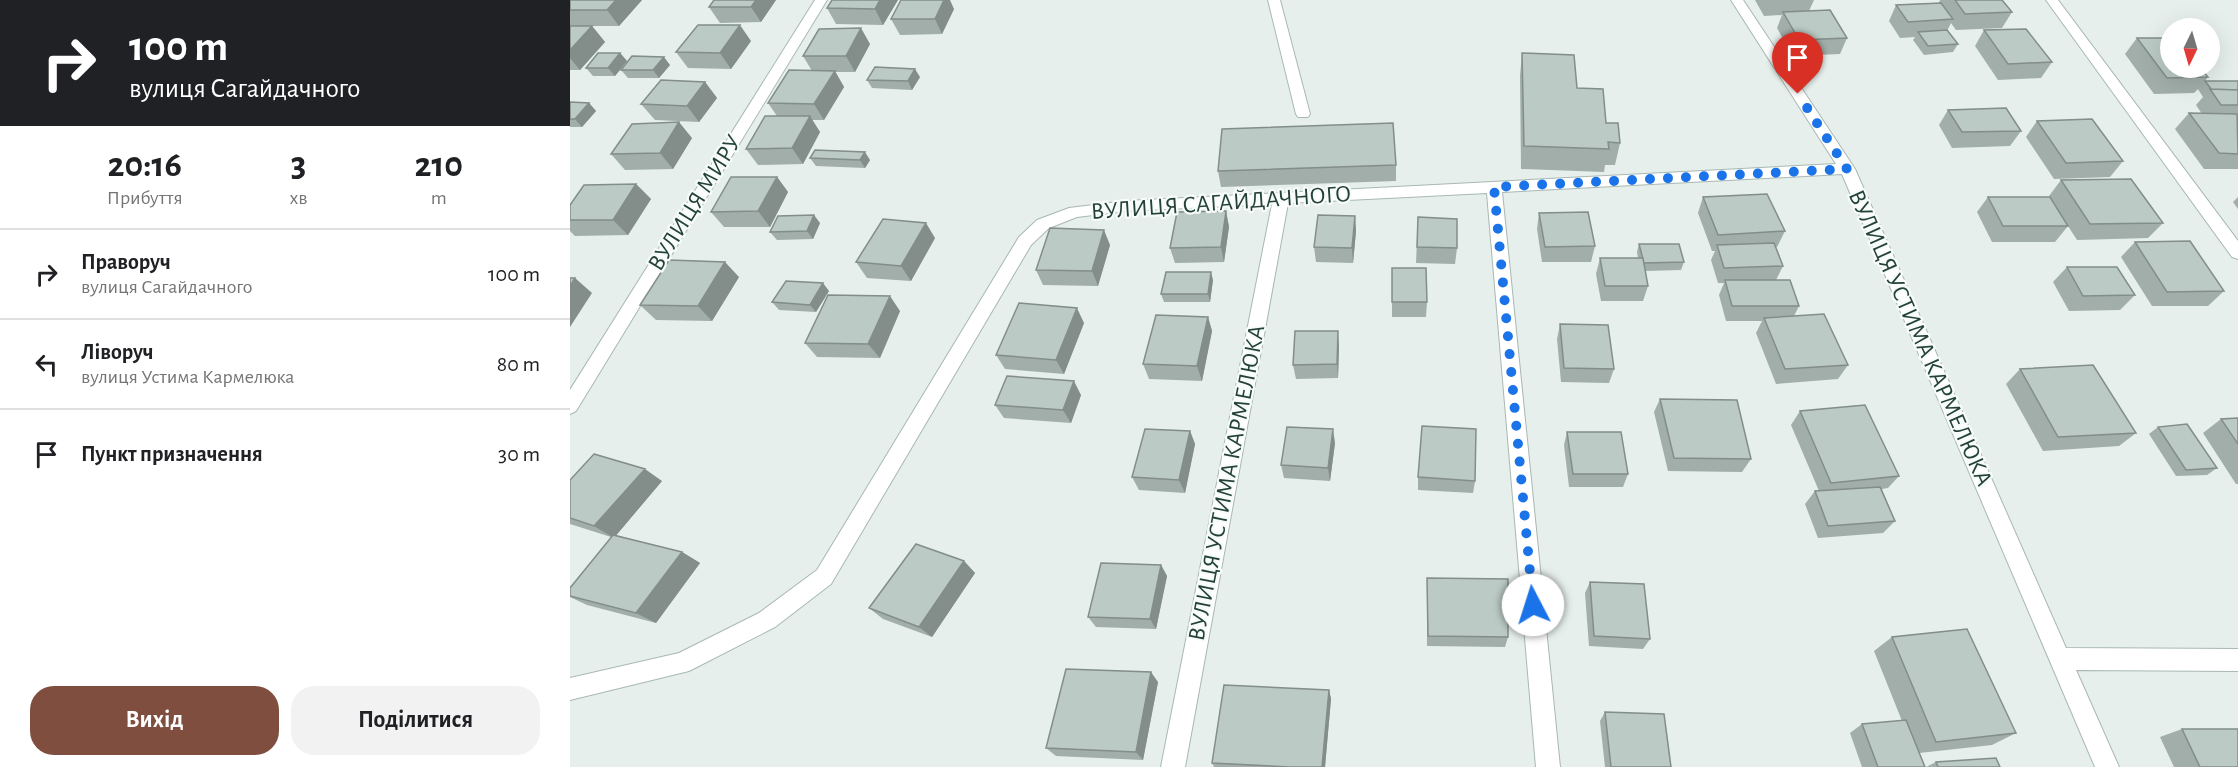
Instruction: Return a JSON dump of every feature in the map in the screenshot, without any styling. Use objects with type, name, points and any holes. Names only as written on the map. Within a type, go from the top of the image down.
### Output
[{"type":"street","name":"ВУЛИЦЯ МИРУ","points":[[570,406],[821,0]]},
{"type":"street","points":[[1274,0],[1303,114]]},
{"type":"street","name":"ВУЛИЦЯ УСТИМА КАРМЕЛЮКА","points":[[1737,0],[1847,169],[2107,767]]},
{"type":"street","points":[[2052,0],[2238,253]]},
{"type":"street","name":"ВУЛИЦЯ САГАЙДАЧНОГО","points":[[570,689],[681,663],[767,620],[824,577],[1025,241],[1043,224],[1075,212],[1126,206],[1847,169]]},
{"type":"street","points":[[1494,187],[1548,767]]},
{"type":"street","name":"ВУЛИЦЯ УСТИМА КАРМЕЛЮКА","points":[[1173,767],[1281,198]]},
{"type":"street","points":[[2060,659],[2238,660]]},
{"type":"building","points":[[570,0],[616,0],[607,10],[570,10]]},
{"type":"building","points":[[714,0],[756,0],[751,7],[709,7]]},
{"type":"building","points":[[832,0],[880,0],[875,9],[827,8]]},
{"type":"building","points":[[901,0],[944,0],[935,19],[891,19]]},
{"type":"building","points":[[1955,0],[2002,0],[2012,12],[1965,14]]},
{"type":"building","points":[[1941,3],[1953,19],[1908,22],[1896,5]]},
{"type":"building","points":[[1830,10],[1847,38],[1799,40],[1783,12]]},
{"type":"building","points":[[698,25],[740,25],[720,53],[676,52]]},
{"type":"building","points":[[570,26],[592,26],[570,50]]},
{"type":"building","points":[[861,28],[846,56],[803,56],[819,29]]},
{"type":"building","points":[[2026,29],[2052,62],[2008,64],[1984,30]]},
{"type":"building","points":[[1947,30],[1958,44],[1928,46],[1918,32]]},
{"type":"building","points":[[2137,38],[2160,38],[2160,69]]},
{"type":"building","points":[[598,53],[620,53],[608,68],[586,68]]},
{"type":"building","points":[[1522,53],[1574,55],[1577,88],[1603,89],[1606,123],[1618,123],[1620,143],[1608,142],[1609,149],[1524,146]]},
{"type":"building","points":[[632,56],[664,57],[653,70],[621,70]]},
{"type":"building","points":[[875,67],[915,69],[908,81],[867,80]]},
{"type":"building","points":[[789,70],[835,71],[814,104],[768,103]]},
{"type":"building","points":[[661,80],[705,82],[687,106],[641,104]]},
{"type":"building","points":[[2205,81],[2238,81],[2238,90],[2211,89]]},
{"type":"building","points":[[2210,89],[2238,90],[2238,105],[2221,105]]},
{"type":"building","points":[[570,102],[589,103],[575,119],[570,119]]},
{"type":"building","points":[[2006,108],[2021,131],[1962,132],[1948,110]]},
{"type":"building","points":[[2189,113],[2237,114],[2238,154],[2219,153]]},
{"type":"building","points":[[765,116],[810,116],[792,148],[746,149]]},
{"type":"building","points":[[2092,119],[2123,161],[2066,163],[2037,121]]},
{"type":"building","points":[[679,122],[660,153],[611,154],[632,124]]},
{"type":"building","points":[[1393,123],[1396,165],[1218,171],[1222,129]]},
{"type":"building","points":[[815,150],[865,152],[860,160],[810,158]]},
{"type":"building","points":[[731,177],[777,177],[758,211],[711,212]]},
{"type":"building","points":[[2131,179],[2163,223],[2090,224],[2061,180]]},
{"type":"building","points":[[636,184],[613,220],[570,220],[570,205],[584,185]]},
{"type":"building","points":[[1767,194],[1785,231],[1718,235],[1703,197]]},
{"type":"building","points":[[1988,197],[2050,197],[2068,226],[2003,226]]},
{"type":"building","points":[[1226,211],[1221,247],[1170,248],[1177,212]]},
{"type":"building","points":[[1588,212],[1595,246],[1545,247],[1539,213]]},
{"type":"building","points":[[814,215],[807,231],[770,232],[778,216]]},
{"type":"building","points":[[1318,215],[1355,216],[1352,248],[1314,247]]},
{"type":"building","points":[[1418,217],[1457,219],[1457,248],[1417,247]]},
{"type":"building","points":[[883,219],[926,223],[901,266],[856,262]]},
{"type":"building","points":[[1050,228],[1104,230],[1092,271],[1036,270]]},
{"type":"building","points":[[2190,241],[2224,291],[2167,292],[2135,242]]},
{"type":"building","points":[[1774,243],[1783,266],[1724,268],[1717,245]]},
{"type":"building","points":[[1639,244],[1679,244],[1684,262],[1644,263]]},
{"type":"building","points":[[1600,258],[1643,258],[1648,286],[1605,286]]},
{"type":"building","points":[[669,260],[725,262],[698,306],[640,305]]},
{"type":"building","points":[[2067,267],[2117,267],[2135,295],[2083,296]]},
{"type":"building","points":[[1392,268],[1426,268],[1427,302],[1392,302]]},
{"type":"building","points":[[1166,272],[1211,272],[1208,294],[1161,294]]},
{"type":"building","points":[[1725,280],[1790,280],[1799,306],[1732,306]]},
{"type":"building","points":[[786,281],[823,283],[810,305],[772,302]]},
{"type":"building","points":[[828,295],[890,296],[868,344],[805,343]]},
{"type":"building","points":[[1019,303],[1077,308],[1056,360],[996,355]]},
{"type":"building","points":[[1824,314],[1848,365],[1785,369],[1764,318]]},
{"type":"building","points":[[1156,315],[1208,317],[1197,366],[1143,364]]},
{"type":"building","points":[[1560,324],[1608,325],[1614,369],[1564,368]]},
{"type":"building","points":[[1295,331],[1338,331],[1337,364],[1293,365]]},
{"type":"building","points":[[2093,365],[2136,433],[2058,437],[2020,369]]},
{"type":"building","points":[[1007,376],[1074,381],[1063,410],[995,405]]},
{"type":"building","points":[[1660,399],[1737,400],[1751,459],[1674,458]]},
{"type":"building","points":[[1865,405],[1899,476],[1831,483],[1800,411]]},
{"type":"building","points":[[2238,418],[2238,444],[2221,419]]},
{"type":"building","points":[[2187,424],[2217,468],[2186,470],[2158,427]]},
{"type":"building","points":[[1422,426],[1476,429],[1475,481],[1418,477]]},
{"type":"building","points":[[1287,427],[1333,429],[1328,468],[1281,465]]},
{"type":"building","points":[[1145,429],[1190,431],[1179,480],[1132,477]]},
{"type":"building","points":[[1567,432],[1621,432],[1628,474],[1573,474]]},
{"type":"building","points":[[594,454],[645,469],[594,526],[570,518],[570,480]]},
{"type":"building","points":[[1880,487],[1895,521],[1828,526],[1815,491]]},
{"type":"building","points":[[613,535],[682,552],[636,613],[570,596],[570,588]]},
{"type":"building","points":[[916,544],[964,561],[919,627],[869,608]]},
{"type":"building","points":[[1101,563],[1161,565],[1150,619],[1088,617]]},
{"type":"building","points":[[1427,578],[1508,579],[1508,637],[1428,636]]},
{"type":"building","points":[[1590,582],[1644,584],[1650,639],[1594,636]]},
{"type":"building","points":[[1967,629],[2016,733],[1936,742],[1892,637]]},
{"type":"building","points":[[1066,669],[1151,672],[1136,752],[1046,748]]},
{"type":"building","points":[[1224,685],[1329,690],[1322,767],[1212,763]]},
{"type":"building","points":[[1605,712],[1664,714],[1671,767],[1611,767]]},
{"type":"building","points":[[1906,720],[1925,767],[1878,767],[1862,724]]},
{"type":"building","points":[[2182,729],[2238,729],[2238,767],[2200,767]]},
{"type":"building","points":[[1996,758],[2000,767],[1938,767],[1936,762]]},
{"type":"route","points":[[1533,605],[1494,187],[1847,169],[1798,94]]}]
